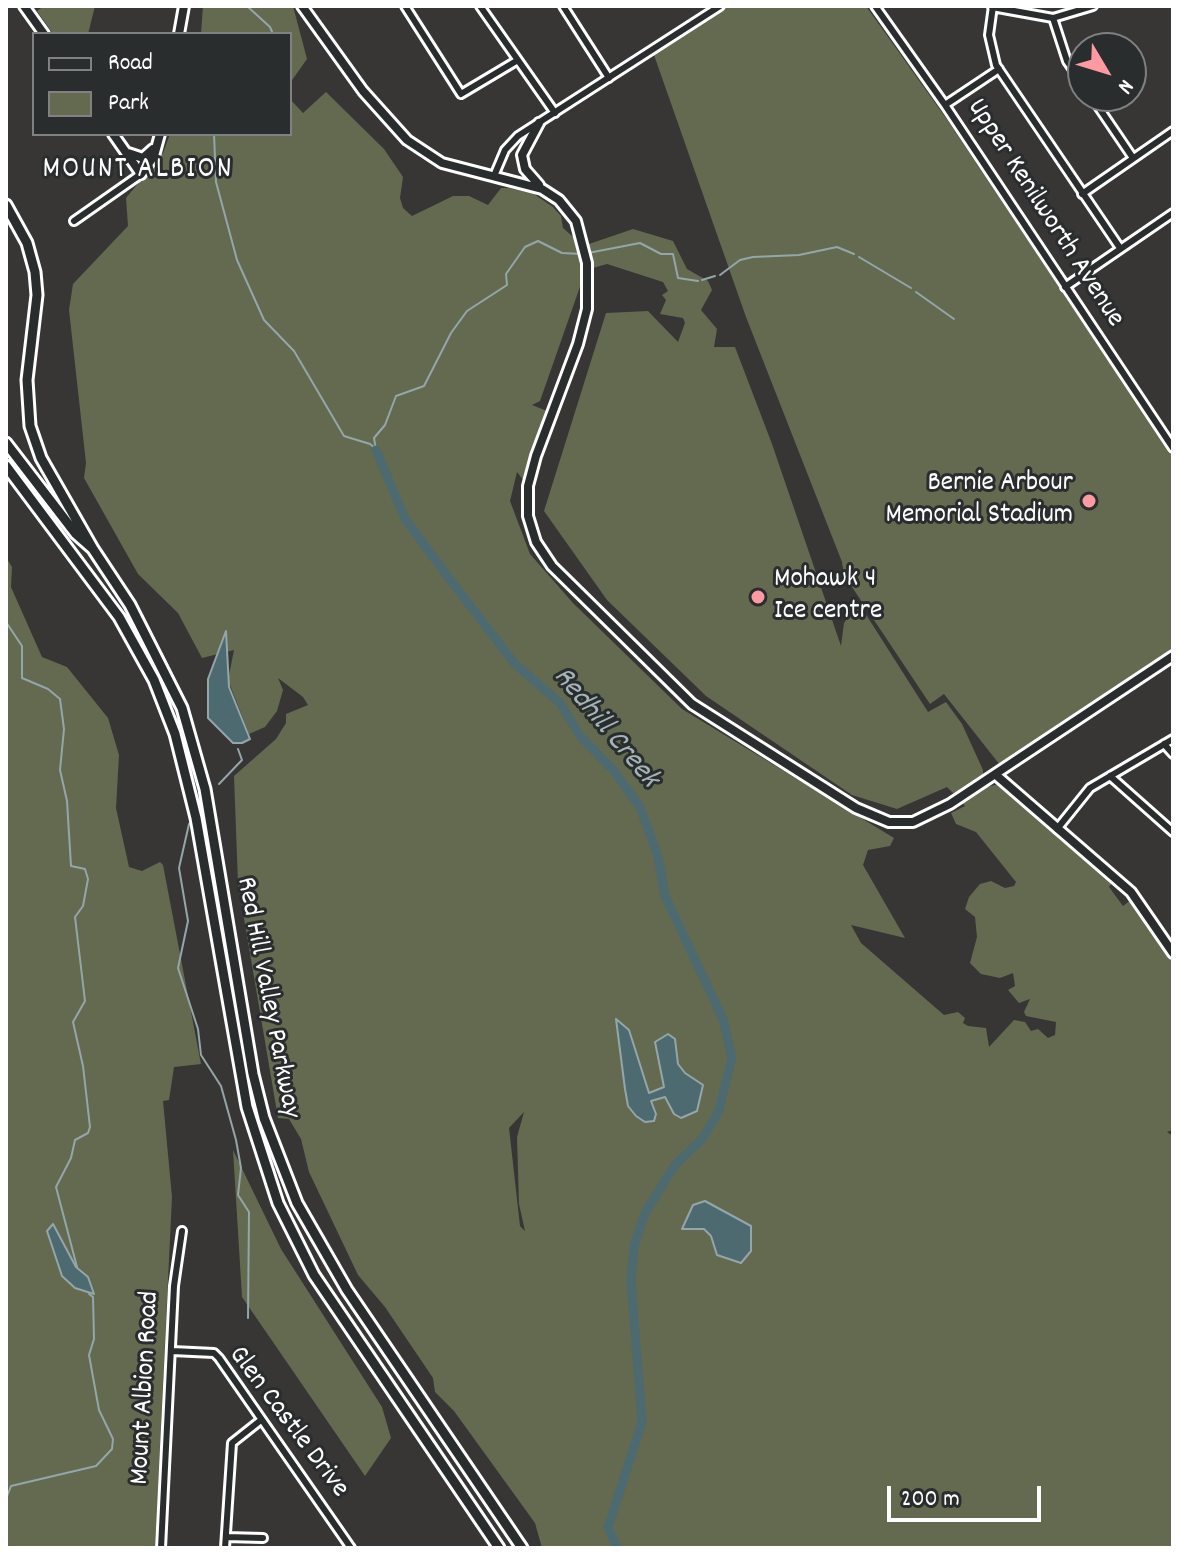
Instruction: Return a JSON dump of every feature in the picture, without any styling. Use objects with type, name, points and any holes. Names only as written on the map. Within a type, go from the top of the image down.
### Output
[{"type":"highway","points":[[6,205],[20,226],[35,272],[37,295],[27,380],[32,434],[41,458],[93,549]]},
{"type":"highway","name":"Red Hill Valley Parkway","points":[[6,443],[76,534],[93,549],[130,605],[182,708],[198,762],[253,1074],[281,1166],[316,1240],[347,1290],[522,1548]]},
{"type":"highway","name":"Red Hill Valley Parkway","points":[[6,466],[119,617],[154,680],[186,773],[247,1107],[278,1203],[329,1298],[499,1548]]},
{"type":"highway","points":[[6,476],[33,506]]},
{"type":"main road","points":[[24,6],[43,32]]},
{"type":"main road","points":[[179,32],[184,6]]},
{"type":"main road","points":[[302,6],[363,91],[407,140],[442,163],[542,189]]},
{"type":"main road","points":[[539,123],[526,140],[522,158],[526,171],[542,189],[564,205],[581,229],[588,274],[587,309],[578,344],[536,456],[528,486],[528,516],[541,552],[576,592],[692,704],[856,808],[880,819],[902,823],[922,820],[968,793],[1173,656]]},
{"type":"main road","points":[[115,136],[141,174],[154,156],[159,136]]},
{"type":"main road","points":[[128,153],[140,159],[146,157],[159,136]]},
{"type":"main road","points":[[996,775],[1139,901],[1173,953]]},
{"type":"street","points":[[405,6],[461,94],[518,60]]},
{"type":"street","points":[[480,6],[555,113]]},
{"type":"street","points":[[563,6],[609,78]]},
{"type":"street","points":[[494,176],[510,143],[720,6]]},
{"type":"street","name":"Upper Kenilworth Avenue","points":[[875,6],[945,105],[1173,448]]},
{"type":"street","points":[[1093,6],[1053,18],[992,6],[990,42],[999,69],[1120,248]]},
{"type":"street","points":[[1053,18],[1067,61]]},
{"type":"street","points":[[945,105],[999,69]]},
{"type":"street","points":[[1102,112],[1133,158]]},
{"type":"street","points":[[1082,194],[1173,131]]},
{"type":"street","points":[[74,221],[141,174]]},
{"type":"street","points":[[1065,287],[1170,214],[1173,225]]},
{"type":"street","points":[[1057,829],[1090,788],[1173,739]]},
{"type":"street","points":[[1164,744],[1173,754]]},
{"type":"street","points":[[1110,776],[1173,832]]},
{"type":"street","name":"Mount Albion Road","points":[[161,1548],[177,1248],[182,1231]]},
{"type":"street","name":"Glen Castle Drive","points":[[172,1351],[214,1353],[351,1548]]},
{"type":"street","points":[[225,1548],[232,1443],[261,1420]]},
{"type":"street","points":[[226,1537],[263,1538]]},
{"type":"green space","points":[[44,6],[95,6],[88,32],[52,32],[37,11]]},
{"type":"green space","points":[[203,6],[293,6],[307,59],[292,80],[292,32],[201,32]]},
{"type":"green space","points":[[727,6],[866,6],[948,121],[1173,457],[1173,649],[1000,765],[944,694],[930,704],[844,575],[842,562],[746,317],[654,55]]},
{"type":"green space","points":[[326,92],[384,149],[403,177],[400,198],[403,208],[412,216],[453,196],[469,196],[488,205],[501,188],[509,188],[534,194],[553,207],[561,216],[563,228],[579,242],[589,244],[633,229],[673,241],[687,269],[708,281],[712,290],[701,310],[717,329],[714,347],[735,347],[772,444],[841,646],[844,623],[858,602],[928,712],[946,702],[962,724],[983,770],[983,788],[999,784],[1112,883],[1109,887],[1123,906],[1131,900],[1173,962],[1173,1130],[1167,1132],[1173,1136],[1173,1548],[542,1548],[535,1523],[454,1411],[435,1392],[433,1378],[385,1307],[358,1275],[309,1172],[301,1139],[289,1119],[278,1118],[238,883],[234,776],[276,739],[286,723],[286,714],[308,705],[303,697],[278,678],[283,690],[277,711],[265,727],[249,734],[228,680],[234,650],[202,658],[178,613],[138,574],[84,478],[86,463],[69,310],[73,284],[128,226],[126,198],[163,153],[169,136],[292,136],[292,101],[303,113]],"holes":[[[607,264],[663,282],[668,291],[662,295],[666,300],[660,314],[683,318],[685,323],[678,342],[648,311],[606,313],[544,511],[607,600],[706,696],[852,795],[897,809],[947,787],[961,801],[965,806],[951,813],[956,824],[976,832],[1016,882],[1014,886],[1005,888],[991,881],[980,884],[969,897],[965,909],[975,917],[977,937],[970,963],[981,974],[1000,978],[1013,973],[1015,986],[1008,990],[1019,1003],[1030,999],[1024,1012],[1026,1016],[1056,1022],[1055,1035],[1048,1038],[1038,1029],[1031,1031],[1025,1022],[1014,1020],[989,1047],[986,1028],[968,1026],[958,1012],[944,1015],[861,943],[851,925],[905,938],[863,865],[868,850],[890,846],[894,838],[682,709],[573,603],[530,554],[510,501],[517,472],[524,481],[547,411],[532,405],[540,401],[582,281],[593,268]],[[524,1112],[517,1137],[519,1204],[525,1231],[520,1226],[509,1128]]]},
{"type":"green space","points":[[6,557],[12,567],[11,587],[42,657],[67,667],[108,718],[119,755],[116,808],[129,867],[142,871],[160,862],[163,865],[201,1064],[174,1067],[169,1100],[163,1101],[172,1197],[155,1548],[6,1548]]},
{"type":"green space","points":[[233,1150],[281,1249],[382,1407],[391,1438],[365,1476],[242,1297]]},
{"type":"water","points":[[226,631],[229,687],[250,739],[242,743],[233,743],[208,718],[208,679]]},
{"type":"water","points":[[616,1019],[629,1030],[649,1093],[664,1087],[655,1042],[668,1034],[675,1039],[678,1064],[703,1085],[697,1111],[681,1118],[674,1114],[665,1097],[651,1101],[656,1114],[654,1121],[645,1122],[636,1116],[628,1106]]},
{"type":"water","points":[[705,1201],[751,1226],[751,1251],[741,1263],[717,1255],[711,1236],[704,1229],[682,1229],[693,1205]]},
{"type":"water","points":[[53,1224],[76,1267],[88,1277],[94,1294],[75,1288],[62,1276],[47,1231]]},
{"type":"waterway","name":"Redhill Creek","points":[[247,6],[272,32]]},
{"type":"waterway","name":"Redhill Creek","points":[[214,136],[216,182],[237,260],[264,320],[294,351],[344,436],[375,448]]},
{"type":"waterway","points":[[376,450],[374,438],[385,425],[396,396],[424,386],[451,333],[467,311],[507,285],[506,274],[525,247],[538,241],[562,253],[582,254]]},
{"type":"waterway","points":[[588,253],[640,243],[661,254],[673,254],[678,278],[698,281]]},
{"type":"waterway","points":[[720,275],[740,260],[753,257],[799,255],[837,247],[854,254]]},
{"type":"waterway","points":[[859,257],[911,288]]},
{"type":"waterway","points":[[702,280],[715,276]]},
{"type":"waterway","points":[[916,292],[954,319]]},
{"type":"waterway","name":"Redhill Creek","points":[[376,450],[405,519],[515,664],[560,703],[580,736],[613,770],[640,807],[658,857],[665,896],[723,1019],[732,1058],[718,1113],[702,1139],[675,1165],[645,1213],[634,1246],[631,1281],[642,1422],[608,1527],[617,1548]]},
{"type":"waterway","points":[[6,622],[22,646],[22,678],[48,689],[60,699],[64,729],[60,770],[67,801],[71,866],[85,869],[88,879],[83,906],[75,917],[85,1001],[73,1022],[83,1066],[90,1127],[88,1133],[75,1140],[71,1158],[56,1187],[77,1267]]},
{"type":"waterway","points":[[219,784],[242,760],[238,749]]},
{"type":"waterway","points":[[189,824],[179,868],[188,921],[178,968],[198,1029],[201,1055],[221,1086],[236,1140],[241,1168],[238,1195],[249,1212],[248,1318]]},
{"type":"waterway","points":[[6,1499],[11,1486],[96,1466],[112,1449],[113,1439],[99,1410],[89,1355],[94,1339],[93,1297],[89,1294]]},
{"type":"place","name":"Bernie Arbour Memorial Stadium","points":[[1089,501]]},
{"type":"place","name":"Mohawk 4 Ice centre","points":[[758,597]]},
{"type":"district","name":"MOUNT ALBION","points":[[138,172]]}]
